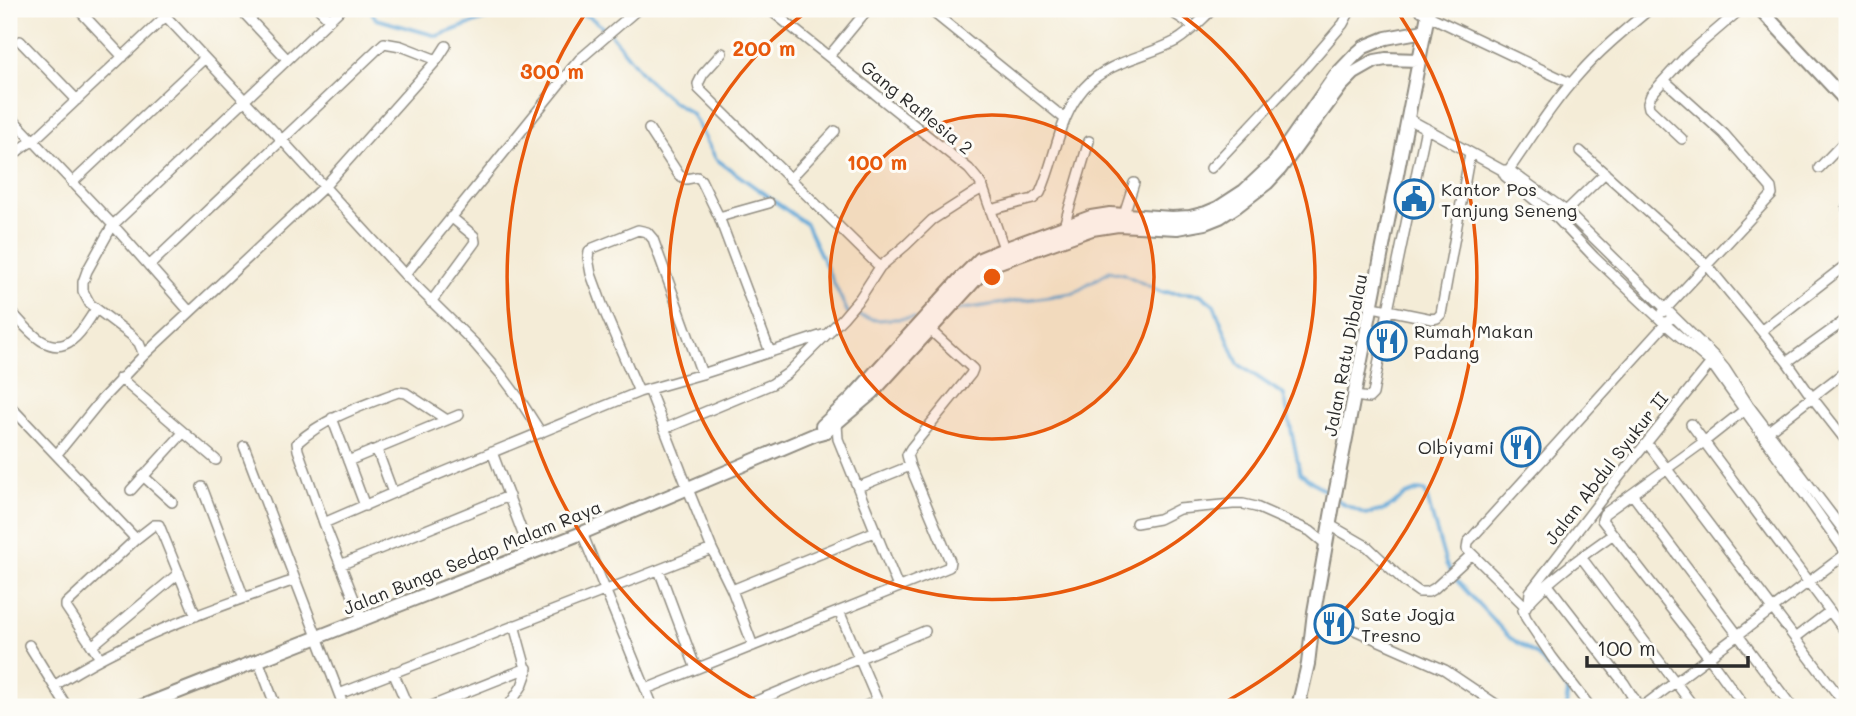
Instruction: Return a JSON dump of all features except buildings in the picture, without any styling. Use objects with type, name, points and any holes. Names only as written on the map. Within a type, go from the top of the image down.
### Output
[{"type":"street","points":[[78,9],[122,57]]},
{"type":"street","points":[[240,9],[287,59]]},
{"type":"street","points":[[319,9],[329,19]]},
{"type":"street","points":[[144,355],[139,343],[96,309],[85,298],[83,291],[87,271],[113,225],[341,9]]},
{"type":"street","points":[[405,275],[580,59],[638,9]]},
{"type":"street","name":"Gang Raflesia 2","points":[[769,9],[782,13],[829,56],[969,169],[983,188],[1006,253]]},
{"type":"street","points":[[829,56],[868,9]]},
{"type":"street","points":[[929,9],[1065,119]]},
{"type":"street","points":[[1167,9],[1195,27]]},
{"type":"street","points":[[990,210],[1037,196],[1042,189],[1065,119],[1085,87],[1103,71],[1174,42],[1195,27],[1213,9]]},
{"type":"street","points":[[1210,168],[1307,67],[1343,24],[1351,9]]},
{"type":"street","points":[[1506,172],[1570,83],[1601,51],[1650,9]]},
{"type":"street","points":[[1682,139],[1649,108],[1651,95],[1686,56],[1741,9]]},
{"type":"street","points":[[1760,9],[1845,94]]},
{"type":"street","points":[[1425,11],[1570,83]]},
{"type":"street","name":"Jalan Ratu Dibalau","points":[[1298,707],[1308,664],[1314,612],[1333,505],[1419,60],[1425,11]]},
{"type":"street","points":[[9,167],[15,153],[33,141],[122,57],[162,12],[405,275],[475,344],[500,373],[541,433]]},
{"type":"street","name":"Jalan Bunga Sedap Malam Raya","points":[[140,707],[582,533],[829,429],[872,393],[928,325],[988,266],[1006,253],[1064,226],[1091,217],[1124,214],[1172,218],[1206,214],[1244,191],[1275,162],[1335,76],[1364,47],[1385,38],[1424,31]]},
{"type":"street","points":[[20,41],[77,100]]},
{"type":"street","points":[[149,266],[384,43],[401,46],[437,60]]},
{"type":"street","points":[[57,454],[85,418],[144,355],[325,186],[437,60],[446,46]]},
{"type":"street","points":[[722,53],[703,75],[698,84],[699,89],[880,267]]},
{"type":"street","points":[[72,183],[205,58]]},
{"type":"street","name":"Jalan Bunga Sedap Malam Raya","points":[[928,325],[935,307],[980,259],[1106,226],[1177,228],[1220,217],[1267,183],[1341,86],[1354,73],[1376,61],[1386,59],[1419,60]]},
{"type":"street","points":[[1527,604],[1467,549],[1468,541],[1669,313],[1706,264],[1770,199],[1772,190],[1724,134],[1664,80]]},
{"type":"street","points":[[9,115],[113,225],[190,312]]},
{"type":"street","points":[[1407,118],[1506,172],[1566,211],[1713,360]]},
{"type":"street","points":[[1355,396],[1369,398],[1373,394],[1426,128]]},
{"type":"street","points":[[649,129],[679,175],[686,179],[697,177],[701,180],[719,217],[770,352]]},
{"type":"street","points":[[790,178],[835,131]]},
{"type":"street","points":[[1819,168],[1847,139]]},
{"type":"street","points":[[1064,226],[1089,141]]},
{"type":"street","points":[[1580,151],[1706,264],[1762,330],[1847,442]]},
{"type":"street","points":[[1373,307],[1432,319],[1441,314],[1470,153]]},
{"type":"street","points":[[1506,172],[1662,321],[1725,369],[1747,408],[1847,535]]},
{"type":"street","points":[[1558,219],[1605,173]]},
{"type":"street","points":[[1124,214],[1134,183]]},
{"type":"street","points":[[664,429],[778,381],[843,318],[880,267],[932,220],[983,188]]},
{"type":"street","points":[[719,217],[769,202]]},
{"type":"street","points":[[431,302],[475,242],[474,236],[451,217]]},
{"type":"street","points":[[639,392],[606,315],[588,258],[589,251],[593,248],[638,230],[647,232],[653,239],[702,374]]},
{"type":"street","points":[[1762,330],[1847,264]]},
{"type":"street","points":[[9,309],[47,345],[63,346],[74,339],[96,309]]},
{"type":"street","points":[[1787,362],[1847,319]]},
{"type":"street","points":[[646,689],[946,568],[950,563],[907,454],[972,371],[972,367],[928,325]]},
{"type":"street","points":[[324,523],[393,492],[639,392],[829,333]]},
{"type":"street","name":"Jalan Abdul Syukur II","points":[[1527,604],[1530,592],[1713,360]]},
{"type":"street","points":[[1766,433],[1847,370]]},
{"type":"street","points":[[121,379],[216,460]]},
{"type":"street","points":[[649,389],[753,646]]},
{"type":"street","points":[[362,620],[324,523],[297,443],[307,433],[332,418],[398,392],[406,393],[447,420]]},
{"type":"street","points":[[9,405],[136,539]]},
{"type":"street","points":[[1745,707],[1602,520],[1604,514],[1747,408]]},
{"type":"street","points":[[348,461],[459,415]]},
{"type":"street","points":[[332,418],[365,506]]},
{"type":"street","points":[[1691,424],[1847,634]]},
{"type":"street","points":[[1838,430],[1847,424]]},
{"type":"street","points":[[829,429],[858,486],[898,587]]},
{"type":"street","points":[[131,490],[183,433]]},
{"type":"street","points":[[1622,707],[1638,704],[1675,682],[1847,553],[1766,433]]},
{"type":"street","points":[[244,446],[344,707]]},
{"type":"street","points":[[1651,448],[1847,707]]},
{"type":"street","points":[[377,450],[393,492]]},
{"type":"street","points":[[492,452],[530,553]]},
{"type":"street","points":[[858,486],[910,466]]},
{"type":"street","points":[[143,476],[172,502]]},
{"type":"street","points":[[202,487],[244,598]]},
{"type":"street","points":[[1607,492],[1612,508]]},
{"type":"street","points":[[1632,494],[1792,707]]},
{"type":"street","points":[[340,565],[509,496]]},
{"type":"street","points":[[1136,523],[1159,519],[1179,509],[1242,504],[1256,507],[1310,530],[1327,545]]},
{"type":"street","points":[[100,658],[66,604],[154,525],[159,525],[196,616]]},
{"type":"street","points":[[1330,525],[1367,547],[1419,592],[1429,592],[1472,554]]},
{"type":"street","points":[[732,590],[876,531]]},
{"type":"street","points":[[582,533],[653,707]]},
{"type":"street","points":[[1590,707],[1523,613],[1527,604],[1548,585],[1612,535]]},
{"type":"street","points":[[339,694],[712,549]]},
{"type":"street","points":[[1581,557],[1694,707]]},
{"type":"street","points":[[659,570],[696,669]]},
{"type":"street","points":[[92,646],[179,573]]},
{"type":"street","points":[[54,686],[100,658],[144,637],[295,580]]},
{"type":"street","points":[[1548,585],[1638,704]]},
{"type":"street","points":[[839,611],[878,704],[863,707]]},
{"type":"street","points":[[1795,638],[1830,611]]},
{"type":"street","points":[[1314,612],[1445,670],[1500,707]]},
{"type":"street","points":[[508,707],[522,686],[527,672],[514,625]]},
{"type":"street","points":[[742,707],[925,631]]},
{"type":"street","points":[[29,645],[67,707]]},
{"type":"street","points":[[258,660],[276,707]]},
{"type":"street","points":[[429,707],[527,668]]},
{"type":"street","points":[[393,672],[408,707]]},
{"type":"waterway","points":[[370,9],[376,19],[437,36],[512,9]]},
{"type":"waterway","points":[[554,9],[590,17],[609,32],[646,78],[692,114],[716,159],[806,224],[848,313],[876,320],[914,318]]},
{"type":"waterway","points":[[956,310],[1073,293],[1110,271],[1124,274],[1161,292],[1200,294],[1214,305],[1238,364],[1284,395],[1300,473],[1345,505],[1366,514],[1385,510],[1406,495],[1419,490],[1425,491],[1446,564],[1457,581],[1509,637],[1537,655],[1568,691],[1566,707]]},
{"type":"place","name":"Kantor Pos Tanjung Seneng","points":[[1414,199]]},
{"type":"place","name":"Rumah Makan Padang","points":[[1387,341]]},
{"type":"place","name":"Olbiyami","points":[[1521,447]]},
{"type":"place","name":"Sate Jogja Tresno","points":[[1334,624]]}]
